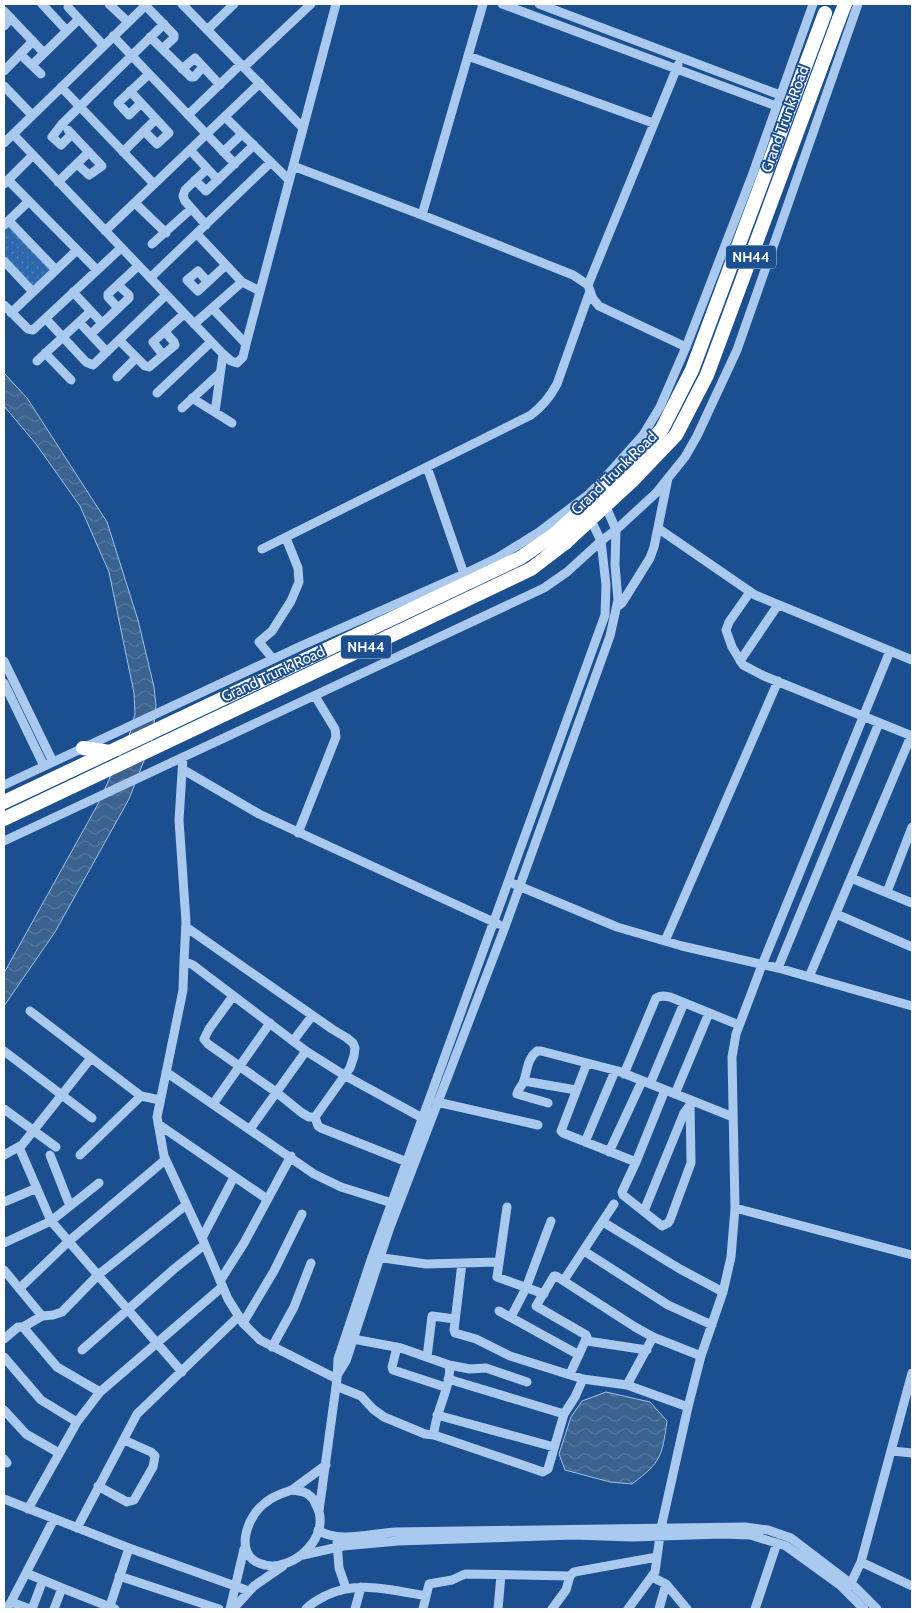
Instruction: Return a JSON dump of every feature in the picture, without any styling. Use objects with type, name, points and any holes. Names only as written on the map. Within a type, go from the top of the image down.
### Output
[{"type":"highway","name":"Grand Trunk Road","points":[[4,819],[531,570],[565,543],[634,479],[676,435],[707,375],[845,4]]},
{"type":"highway","name":"Grand Trunk Road","points":[[110,752],[520,558],[555,534],[625,470],[662,429],[692,370],[827,8]]},
{"type":"highway","points":[[83,748],[110,752]]},
{"type":"highway","name":"NH44","points":[[4,802],[110,752]]},
{"type":"street","points":[[42,4],[67,31]]},
{"type":"street","points":[[110,4],[128,22]]},
{"type":"street","points":[[182,4],[303,128]]},
{"type":"street","points":[[207,30],[234,4]]},
{"type":"street","points":[[188,115],[310,4]]},
{"type":"street","points":[[13,134],[211,342],[231,361],[237,363],[243,357],[336,4]]},
{"type":"street","points":[[422,215],[484,4]]},
{"type":"street","points":[[502,4],[776,106]]},
{"type":"street","points":[[539,4],[780,95]]},
{"type":"street","points":[[4,785],[274,659],[464,574],[520,545],[597,486],[652,422],[660,407],[686,347],[737,214],[813,4]]},
{"type":"street","points":[[4,841],[544,588],[568,572],[656,493],[685,457],[697,436],[737,350],[858,4]]},
{"type":"street","points":[[56,19],[70,5],[79,19],[104,46]]},
{"type":"street","points":[[4,142],[146,5],[174,37],[162,49]]},
{"type":"street","points":[[4,11],[44,53]]},
{"type":"street","points":[[565,27],[570,15]]},
{"type":"street","points":[[4,26],[11,18]]},
{"type":"street","points":[[32,65],[79,19]]},
{"type":"street","points":[[72,134],[61,145],[52,138],[52,135],[62,124],[164,24]]},
{"type":"street","points":[[113,36],[235,164]]},
{"type":"street","points":[[150,37],[192,78],[203,67]]},
{"type":"street","points":[[626,50],[630,38]]},
{"type":"street","points":[[4,70],[33,41]]},
{"type":"street","points":[[20,54],[41,74]]},
{"type":"street","points":[[468,56],[653,123]]},
{"type":"street","points":[[262,549],[518,422],[542,407],[557,384],[589,288],[653,123],[681,57]]},
{"type":"street","points":[[182,68],[194,58],[220,85]]},
{"type":"street","points":[[141,103],[129,115],[118,106],[119,102],[149,74]]},
{"type":"street","points":[[105,231],[260,83]]},
{"type":"street","points":[[4,86],[32,115]]},
{"type":"street","points":[[61,87],[154,184]]},
{"type":"street","points":[[130,91],[168,131],[168,134],[157,144],[144,131]]},
{"type":"street","points":[[225,117],[289,180]]},
{"type":"street","points":[[123,152],[156,118]]},
{"type":"street","points":[[62,124],[100,163],[101,167],[88,175],[77,164]]},
{"type":"street","points":[[223,152],[242,134]]},
{"type":"street","points":[[195,180],[206,191],[254,146]]},
{"type":"street","points":[[190,150],[218,180]]},
{"type":"street","points":[[58,182],[89,152]]},
{"type":"street","points":[[33,155],[6,182],[29,201],[97,270]]},
{"type":"street","points":[[150,278],[271,162]]},
{"type":"street","points":[[293,166],[573,275],[589,288],[595,303],[599,306],[686,347]]},
{"type":"street","points":[[206,224],[191,209],[183,196],[185,190],[207,168]]},
{"type":"street","points":[[29,201],[6,223],[56,270]]},
{"type":"street","points":[[134,203],[166,233]]},
{"type":"street","points":[[152,244],[191,209]]},
{"type":"street","points":[[737,214],[778,230]]},
{"type":"street","points":[[196,234],[242,282],[260,291]]},
{"type":"street","points":[[4,304],[28,329],[33,330],[121,248]]},
{"type":"street","points":[[12,313],[77,250]]},
{"type":"street","points":[[4,261],[33,292]]},
{"type":"street","points":[[207,281],[226,264]]},
{"type":"street","points":[[118,308],[107,296],[138,266]]},
{"type":"street","points":[[194,324],[242,282]]},
{"type":"street","points":[[91,334],[130,297],[118,285]]},
{"type":"street","points":[[73,292],[102,323]]},
{"type":"street","points":[[46,319],[90,365],[96,364],[166,295]]},
{"type":"street","points":[[213,309],[246,344]]},
{"type":"street","points":[[37,361],[91,311]]},
{"type":"street","points":[[163,355],[153,343],[184,314]]},
{"type":"street","points":[[79,322],[107,352]]},
{"type":"street","points":[[120,341],[148,368],[175,344],[165,332]]},
{"type":"street","points":[[157,393],[211,342]]},
{"type":"street","points":[[45,353],[71,380]]},
{"type":"street","points":[[215,412],[223,354]]},
{"type":"street","points":[[117,376],[136,358]]},
{"type":"street","points":[[182,408],[220,373]]},
{"type":"street","points":[[192,398],[232,422]]},
{"type":"street","points":[[427,467],[464,574]]},
{"type":"street","points":[[605,612],[618,607],[622,603],[650,558],[659,529],[668,478]]},
{"type":"street","points":[[337,1380],[353,1339],[392,1203],[407,1162],[426,1120],[437,1102],[505,928],[610,636],[618,607],[615,565],[616,530],[597,486]]},
{"type":"street","points":[[303,1555],[317,1535],[320,1525],[319,1510],[337,1380],[338,1359],[426,1120],[493,922],[605,612],[606,585],[602,541],[581,500]]},
{"type":"street","points":[[659,529],[750,592],[912,660]]},
{"type":"street","points":[[274,659],[259,642],[272,631],[291,601],[299,582],[298,568],[286,538]]},
{"type":"street","points":[[750,592],[728,622],[726,630],[726,635],[743,665],[753,671],[912,736],[809,977]]},
{"type":"street","points":[[740,661],[778,605]]},
{"type":"street","points":[[628,1609],[652,1578],[657,1565],[661,1532],[688,1407],[701,1356],[723,1292],[731,1257],[735,1208],[732,1057],[739,1025],[890,650]]},
{"type":"street","points":[[4,661],[53,762]]},
{"type":"street","points":[[665,941],[778,681]]},
{"type":"street","points":[[4,683],[44,766]]},
{"type":"street","points":[[298,833],[336,737],[335,729],[315,696]]},
{"type":"street","points":[[778,968],[879,723]]},
{"type":"street","points":[[566,724],[577,729]]},
{"type":"street","points":[[183,757],[179,820],[186,927],[183,990],[157,1118],[166,1160],[221,1284],[241,1319],[260,1340],[337,1380],[361,1396],[376,1412],[384,1417],[425,1434],[434,1434],[543,1472],[548,1469],[564,1414],[575,1397],[583,1379]]},
{"type":"street","points":[[182,769],[259,814],[505,928]]},
{"type":"street","points":[[886,892],[912,827]]},
{"type":"street","points":[[851,878],[912,903]]},
{"type":"street","points":[[508,882],[617,927],[665,941],[778,968],[912,1006]]},
{"type":"street","points":[[836,914],[912,947]]},
{"type":"street","points":[[186,927],[353,1043],[355,1048],[350,1068],[315,1117],[309,1117],[302,1113],[276,1092],[208,1044],[204,1039],[233,996]]},
{"type":"street","points":[[184,961],[193,965],[306,1051],[344,1075],[426,1120]]},
{"type":"street","points":[[624,1074],[656,998],[663,995],[739,1025]]},
{"type":"street","points":[[609,1152],[646,1082],[684,1003]]},
{"type":"street","points":[[30,1011],[141,1096],[160,1100]]},
{"type":"street","points":[[676,1094],[709,1013]]},
{"type":"street","points":[[293,1041],[312,1016]]},
{"type":"street","points":[[213,1104],[270,1023]]},
{"type":"street","points":[[4,1051],[92,1118]]},
{"type":"street","points":[[250,1129],[306,1051]]},
{"type":"street","points":[[548,1103],[517,1094],[524,1081],[528,1062],[537,1051],[615,1070],[676,1094],[690,1102],[734,1117]]},
{"type":"street","points":[[4,1156],[19,1147],[91,1058]]},
{"type":"street","points":[[588,1063],[561,1131],[636,1162]]},
{"type":"street","points":[[585,1142],[615,1070]]},
{"type":"street","points":[[166,1072],[325,1180],[392,1203]]},
{"type":"street","points":[[524,1081],[576,1090]]},
{"type":"street","points":[[665,1090],[622,1192],[623,1195],[662,1226],[670,1220],[691,1164],[690,1102]]},
{"type":"street","points":[[80,1155],[141,1096]]},
{"type":"street","points":[[437,1102],[538,1125]]},
{"type":"street","points":[[644,1211],[690,1102]]},
{"type":"street","points":[[4,1110],[56,1147]]},
{"type":"street","points":[[315,1117],[318,1126],[321,1128],[407,1162]]},
{"type":"street","points":[[158,1124],[267,1199]]},
{"type":"street","points":[[19,1147],[51,1220],[182,1372]]},
{"type":"street","points":[[50,1155],[70,1206]]},
{"type":"street","points":[[28,1509],[76,1422],[100,1392],[221,1284],[291,1156]]},
{"type":"street","points":[[20,1288],[69,1241],[166,1160]]},
{"type":"street","points":[[82,1350],[203,1242],[234,1177]]},
{"type":"street","points":[[4,1243],[51,1220],[99,1182]]},
{"type":"street","points":[[4,1202],[37,1188]]},
{"type":"street","points":[[564,1280],[614,1204]]},
{"type":"street","points":[[5,1337],[18,1327],[24,1327],[42,1316],[62,1312],[98,1275],[186,1205]]},
{"type":"street","points":[[507,1207],[496,1274],[498,1278],[544,1294]]},
{"type":"street","points":[[735,1208],[912,1255]]},
{"type":"street","points":[[77,1528],[134,1418],[142,1407],[241,1319],[274,1271],[302,1214]]},
{"type":"street","points":[[511,1317],[526,1288],[551,1221]]},
{"type":"street","points":[[603,1222],[680,1269],[723,1292]]},
{"type":"street","points":[[584,1251],[668,1305],[712,1325]]},
{"type":"street","points":[[376,1257],[426,1264],[498,1262]]},
{"type":"street","points":[[272,1347],[294,1307],[311,1263]]},
{"type":"street","points":[[462,1263],[455,1333],[476,1340],[510,1356],[583,1379],[627,1385],[688,1407]]},
{"type":"street","points":[[4,1270],[42,1316]]},
{"type":"street","points":[[570,1374],[587,1340],[586,1335],[536,1307],[552,1277],[556,1276],[653,1337],[701,1356]]},
{"type":"street","points":[[499,1311],[579,1355]]},
{"type":"street","points":[[427,1357],[432,1316],[455,1319]]},
{"type":"street","points":[[24,1327],[57,1366],[100,1392]]},
{"type":"street","points":[[627,1385],[653,1337]]},
{"type":"street","points":[[353,1339],[398,1347],[449,1365],[468,1369],[486,1368],[527,1382]]},
{"type":"street","points":[[587,1340],[647,1350]]},
{"type":"street","points":[[398,1347],[392,1367],[393,1370],[564,1414]]},
{"type":"street","points":[[4,1357],[41,1400],[76,1422]]},
{"type":"street","points":[[434,1434],[437,1415],[447,1383],[449,1365]]},
{"type":"street","points":[[849,1588],[861,1562],[912,1373]]},
{"type":"street","points":[[4,1410],[26,1434],[59,1453]]},
{"type":"street","points":[[437,1415],[554,1447]]},
{"type":"street","points":[[98,1486],[127,1502],[133,1502],[139,1492],[153,1467],[155,1456],[151,1452],[124,1440]]},
{"type":"street","points":[[892,1451],[912,1454]]},
{"type":"street","points":[[232,1609],[235,1586],[252,1518],[263,1504],[292,1490],[326,1465]]},
{"type":"street","points":[[292,1490],[311,1496],[319,1510]]},
{"type":"street","points":[[4,1499],[129,1548],[249,1591]]},
{"type":"street","points":[[44,1580],[31,1609],[8,1606],[54,1519]]},
{"type":"street","points":[[232,1609],[249,1591],[285,1565],[303,1555],[337,1547],[417,1541],[573,1536],[745,1527],[774,1532],[791,1538],[849,1588],[864,1609]]},
{"type":"street","points":[[318,1530],[326,1535],[336,1537],[399,1532],[661,1532],[750,1535],[786,1546],[877,1609]]},
{"type":"street","points":[[336,1537],[339,1568],[346,1588]]},
{"type":"street","points":[[766,1609],[756,1607],[777,1543]]},
{"type":"street","points":[[26,1573],[111,1609],[119,1576],[129,1548]]},
{"type":"street","points":[[244,1548],[248,1556],[257,1564],[270,1566],[285,1565]]},
{"type":"street","points":[[552,1609],[566,1590],[570,1576],[574,1572],[657,1557]]},
{"type":"street","points":[[861,1562],[911,1582]]},
{"type":"street","points":[[423,1609],[428,1586],[432,1583],[452,1580],[465,1574],[570,1576]]},
{"type":"street","points":[[498,1609],[501,1575]]},
{"type":"street","points":[[119,1576],[219,1609]]},
{"type":"street","points":[[652,1578],[666,1584],[687,1609]]},
{"type":"street","points":[[659,1609],[666,1584]]},
{"type":"street","points":[[355,1609],[361,1587]]},
{"type":"street","points":[[306,1609],[311,1604],[346,1588],[375,1587],[426,1596]]},
{"type":"street","points":[[54,1609],[62,1588]]},
{"type":"shaded area","points":[[8,226],[51,270],[33,287],[4,256],[4,230]]},
{"type":"water","points":[[4,373],[27,398],[107,522],[138,620],[154,687],[156,706],[152,740],[129,799],[55,932],[4,1006],[4,973],[98,804],[130,733],[135,714],[134,693],[109,572],[80,506],[36,444],[4,406]]},
{"type":"water","points":[[606,1392],[650,1402],[667,1421],[664,1443],[659,1458],[649,1470],[632,1484],[610,1482],[565,1470],[559,1454],[571,1417],[582,1401]]}]
